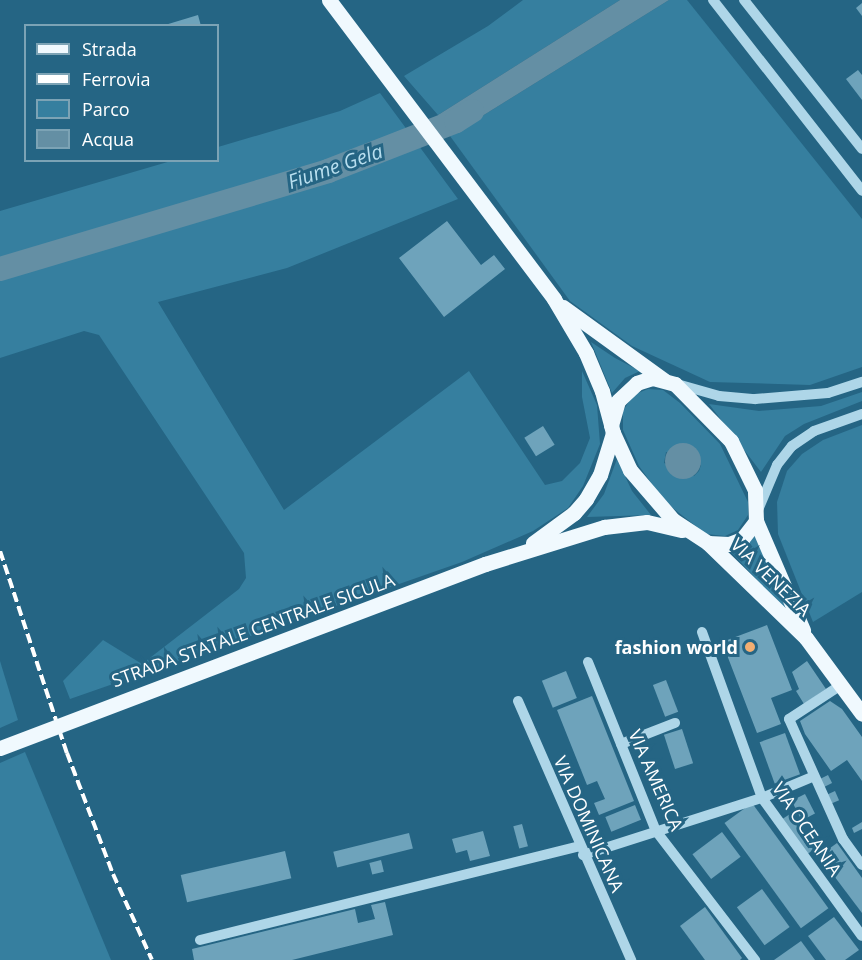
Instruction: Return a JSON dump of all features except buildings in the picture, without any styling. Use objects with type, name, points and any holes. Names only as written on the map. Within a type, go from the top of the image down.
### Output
[{"type":"main road","points":[[329,0],[554,299],[586,353],[612,429],[630,470],[673,520],[693,534]]},
{"type":"main road","name":"VIA VENEZIA","points":[[554,299],[670,382],[731,441],[755,490],[757,516],[806,638]]},
{"type":"main road","name":"STRADA STATALE CENTRALE SICULA","points":[[521,550],[574,513],[586,499],[600,475],[612,429],[613,412],[626,391],[652,378],[670,382]]},
{"type":"main road","points":[[708,543],[729,544],[742,539],[757,516]]},
{"type":"main road","name":"STRADA STATALE CENTRALE SICULA","points":[[0,748],[521,550],[627,524],[664,525],[693,534]]},
{"type":"main road","name":"VIA VENEZIA","points":[[693,534],[708,543],[806,638],[861,709]]},
{"type":"street","points":[[712,0],[862,191]]},
{"type":"street","points":[[744,0],[862,149]]},
{"type":"street","points":[[670,382],[719,396],[755,399],[828,393],[862,382]]},
{"type":"street","points":[[757,516],[777,465],[792,446],[814,431],[862,414]]},
{"type":"street","name":"VIA OCEANIA","points":[[702,632],[762,798],[862,936]]},
{"type":"street","name":"VIA AMERICA","points":[[588,662],[656,831],[755,960]]},
{"type":"street","points":[[841,685],[789,719],[812,777],[843,839],[862,865]]},
{"type":"street","name":"VIA DOMINICANA","points":[[518,701],[581,850],[631,960]]},
{"type":"street","points":[[621,744],[675,723]]},
{"type":"street","points":[[200,940],[656,831],[762,798],[812,777]]},
{"type":"green space","points":[[523,0],[620,0],[438,115],[404,76],[488,26]]},
{"type":"green space","points":[[669,0],[687,0],[862,219],[862,367],[810,385],[710,382],[632,346],[570,301],[450,136]]},
{"type":"green space","points":[[380,93],[458,199],[287,268],[158,302],[284,510],[469,371],[545,485],[562,481],[580,463],[590,438],[582,397],[582,371],[597,405],[600,444],[583,486],[568,508],[533,531],[462,562],[70,699],[63,681],[103,640],[142,664],[239,589],[246,578],[244,553],[99,335],[84,331],[0,358],[0,211],[168,162],[219,162],[219,147],[340,111]]},
{"type":"green space","points":[[591,342],[640,371],[625,378],[612,393]]},
{"type":"green space","points":[[648,389],[663,390],[680,403],[720,444],[748,502],[748,515],[738,530],[725,536],[706,534],[665,502],[639,466],[623,430],[623,411],[633,395]],"holes":[[[666,452],[701,465],[694,476],[664,463]]]},
{"type":"green space","points":[[862,392],[862,401],[804,424],[785,436],[761,472],[709,404],[759,411],[821,406]]},
{"type":"green space","points":[[862,425],[862,592],[813,622],[778,534],[777,502],[787,471],[802,454],[823,440]]},
{"type":"green space","points":[[617,459],[632,491],[651,515],[587,517],[604,494]]},
{"type":"green space","points":[[757,534],[787,612],[731,552],[745,546]]},
{"type":"green space","points":[[0,661],[18,720],[0,728]]},
{"type":"green space","points":[[25,752],[111,960],[0,960],[0,763]]},
{"type":"water","points":[[620,0],[669,0],[450,136],[438,115]]},
{"type":"water","points":[[683,443],[696,448],[701,461],[696,474],[683,479],[670,474],[665,461],[670,448]]},
{"type":"waterway","name":"Fiume Gela","points":[[0,269],[328,171],[456,121],[472,111]]},
{"type":"railway","points":[[0,551],[67,753],[113,874],[152,960]]},
{"type":"place","name":"fashion world","points":[[750,647]]}]
